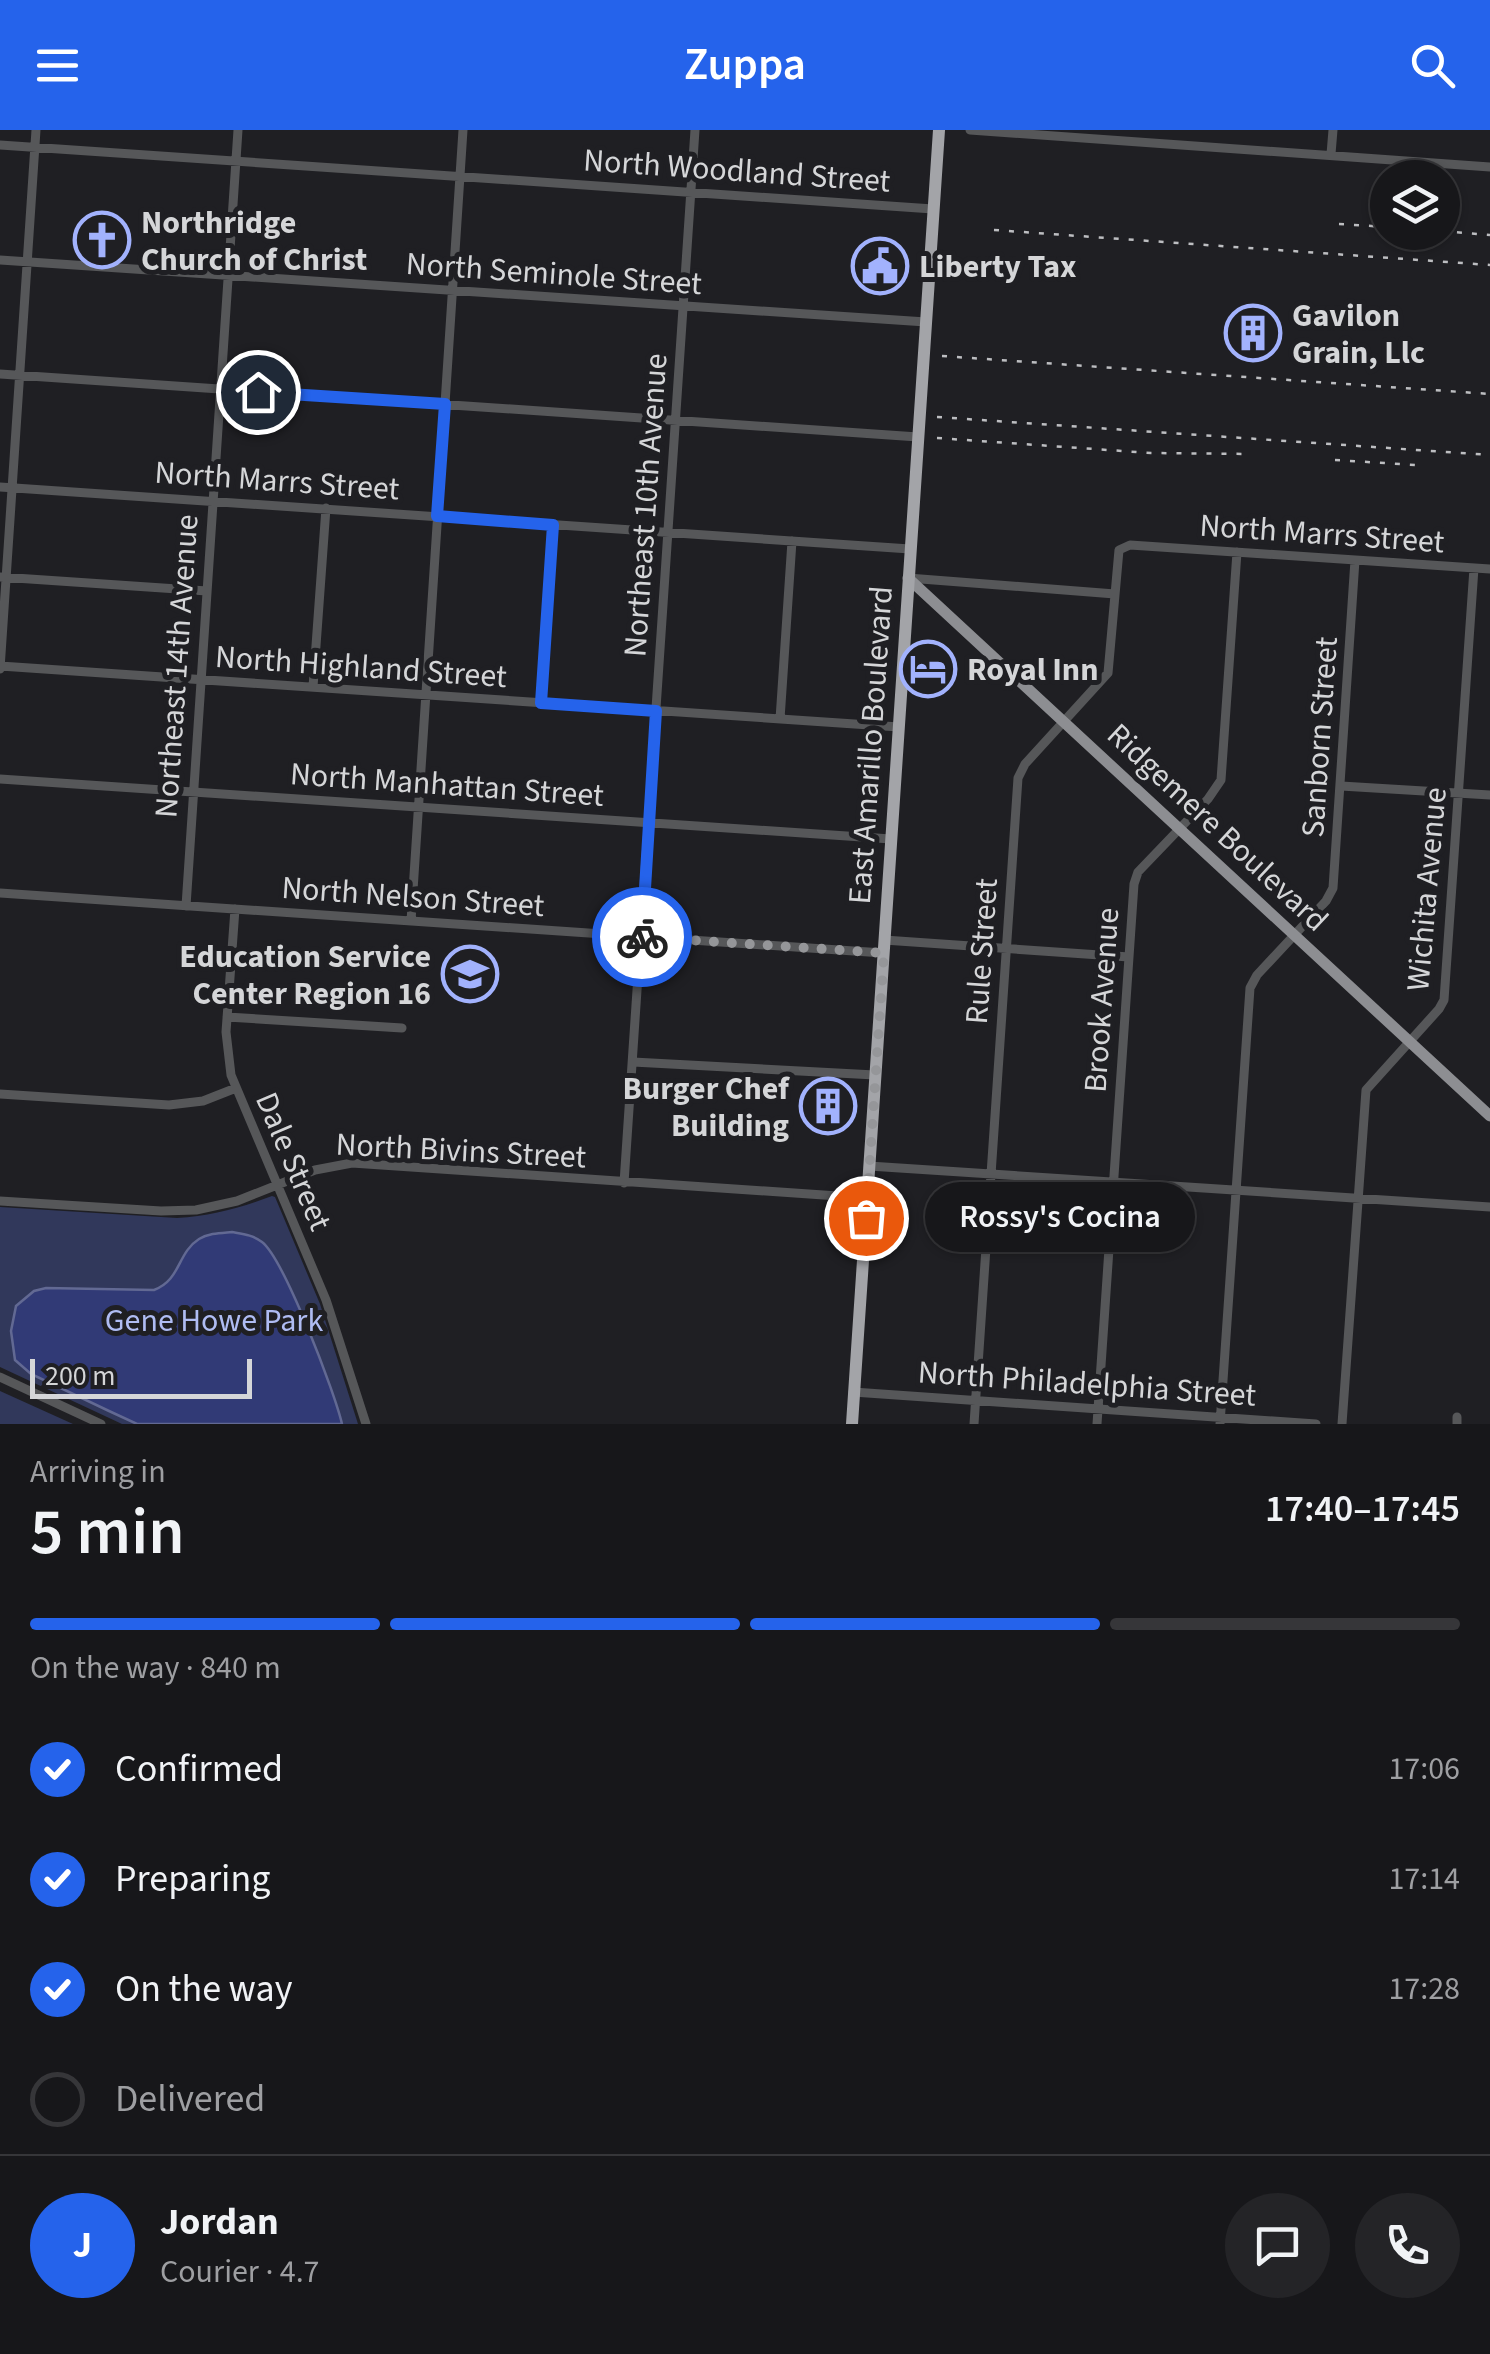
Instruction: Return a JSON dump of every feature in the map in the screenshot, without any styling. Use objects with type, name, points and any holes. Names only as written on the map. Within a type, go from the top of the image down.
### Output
[{"type":"highway","name":"East Amarillo Boulevard","points":[[852,1424],[938,130]]},
{"type":"main road","name":"Ridgemere Boulevard","points":[[908,578],[1490,1116]]},
{"type":"street","points":[[0,668],[3,577],[36,130]]},
{"type":"street","name":"Northeast 14th Avenue","points":[[186,906],[238,130]]},
{"type":"street","points":[[410,921],[463,130]]},
{"type":"street","name":"Northeast 10th Avenue","points":[[624,1183],[695,130]]},
{"type":"street","points":[[970,130],[1490,166]]},
{"type":"street","points":[[1331,154],[1332,130]]},
{"type":"street","name":"North Woodland Street","points":[[0,144],[933,209]]},
{"type":"street","name":"North Seminole Street","points":[[0,260],[926,322]]},
{"type":"street","points":[[0,374],[918,436]]},
{"type":"street","name":"North Marrs Street","points":[[0,487],[910,549]]},
{"type":"street","points":[[313,687],[326,508]]},
{"type":"street","points":[[541,703],[553,525]]},
{"type":"street","points":[[780,719],[792,542]]},
{"type":"street","name":"Rule Street","points":[[974,1424],[1018,778],[1024,764],[1108,673],[1119,550],[1126,545],[1151,546]]},
{"type":"street","name":"North Marrs Street","points":[[1151,546],[1490,570]]},
{"type":"street","name":"Brook Avenue","points":[[1097,1424],[1133,891],[1136,876],[1221,780],[1237,552]]},
{"type":"street","name":"Sanborn Street","points":[[1220,1421],[1250,988],[1333,888],[1355,560]]},
{"type":"street","name":"Wichita Avenue","points":[[1342,1424],[1366,1090],[1444,1000],[1474,568]]},
{"type":"street","points":[[3,577],[207,591]]},
{"type":"street","points":[[908,578],[1115,594]]},
{"type":"street","name":"North Highland Street","points":[[0,668],[899,728]]},
{"type":"street","name":"North Manhattan Street","points":[[0,778],[891,838]]},
{"type":"street","points":[[1340,786],[1490,794]]},
{"type":"street","name":"North Nelson Street","points":[[0,893],[641,937],[1129,957]]},
{"type":"street","name":"Dale Street","points":[[235,909],[226,1046],[236,1088],[334,1320],[366,1424]]},
{"type":"street","points":[[227,1017],[402,1028]]},
{"type":"street","points":[[632,1062],[875,1075]]},
{"type":"street","points":[[0,1094],[169,1105],[203,1102],[236,1088]]},
{"type":"street","name":"North Bivins Street","points":[[0,1201],[178,1212],[229,1204],[323,1167],[352,1163],[867,1198]]},
{"type":"street","points":[[869,1166],[1490,1208]]},
{"type":"street","points":[[0,1377],[101,1424]]},
{"type":"street","name":"North Philadelphia Street","points":[[854,1392],[1220,1421],[1316,1424]]},
{"type":"green space","name":"Gene Howe Park","points":[[272,1196],[320,1304],[358,1424],[122,1424],[0,1367],[0,1207],[177,1218],[225,1211]]},
{"type":"green space","points":[[0,1391],[73,1424],[0,1424]]},
{"type":"water","name":"Gene Howe Park","points":[[232,1232],[262,1242],[283,1273],[308,1328],[342,1424],[137,1424],[31,1374],[15,1360],[11,1331],[16,1306],[34,1291],[154,1290],[169,1280],[186,1251],[199,1239]]},
{"type":"railway","points":[[1339,224],[1370,226]]},
{"type":"railway","points":[[994,230],[1490,265]]},
{"type":"railway","points":[[1460,232],[1490,235]]},
{"type":"railway","points":[[942,356],[1490,394]]},
{"type":"railway","points":[[937,417],[1490,455]]},
{"type":"railway","points":[[937,438],[1151,453],[1251,454]]},
{"type":"railway","points":[[1335,460],[1415,465]]},
{"type":"way so far","points":[[642,937],[884,953],[866,1218]]},
{"type":"place","name":"Northridge Church of Christ","points":[[102,240]]},
{"type":"place","name":"Liberty Tax","points":[[880,266]]},
{"type":"place","name":"Gavilon Grain, Llc","points":[[1253,333]]},
{"type":"place","name":"Royal Inn","points":[[928,669]]},
{"type":"place","name":"Education Service Center Region 16","points":[[470,974]]},
{"type":"place","name":"Burger Chef Building","points":[[828,1106]]},
{"type":"place","name":"Rossy's Cocina","points":[[866,1218]]},
{"type":"route","points":[[258,392],[445,404],[437,516],[553,525],[541,703],[656,711],[642,937]]}]
